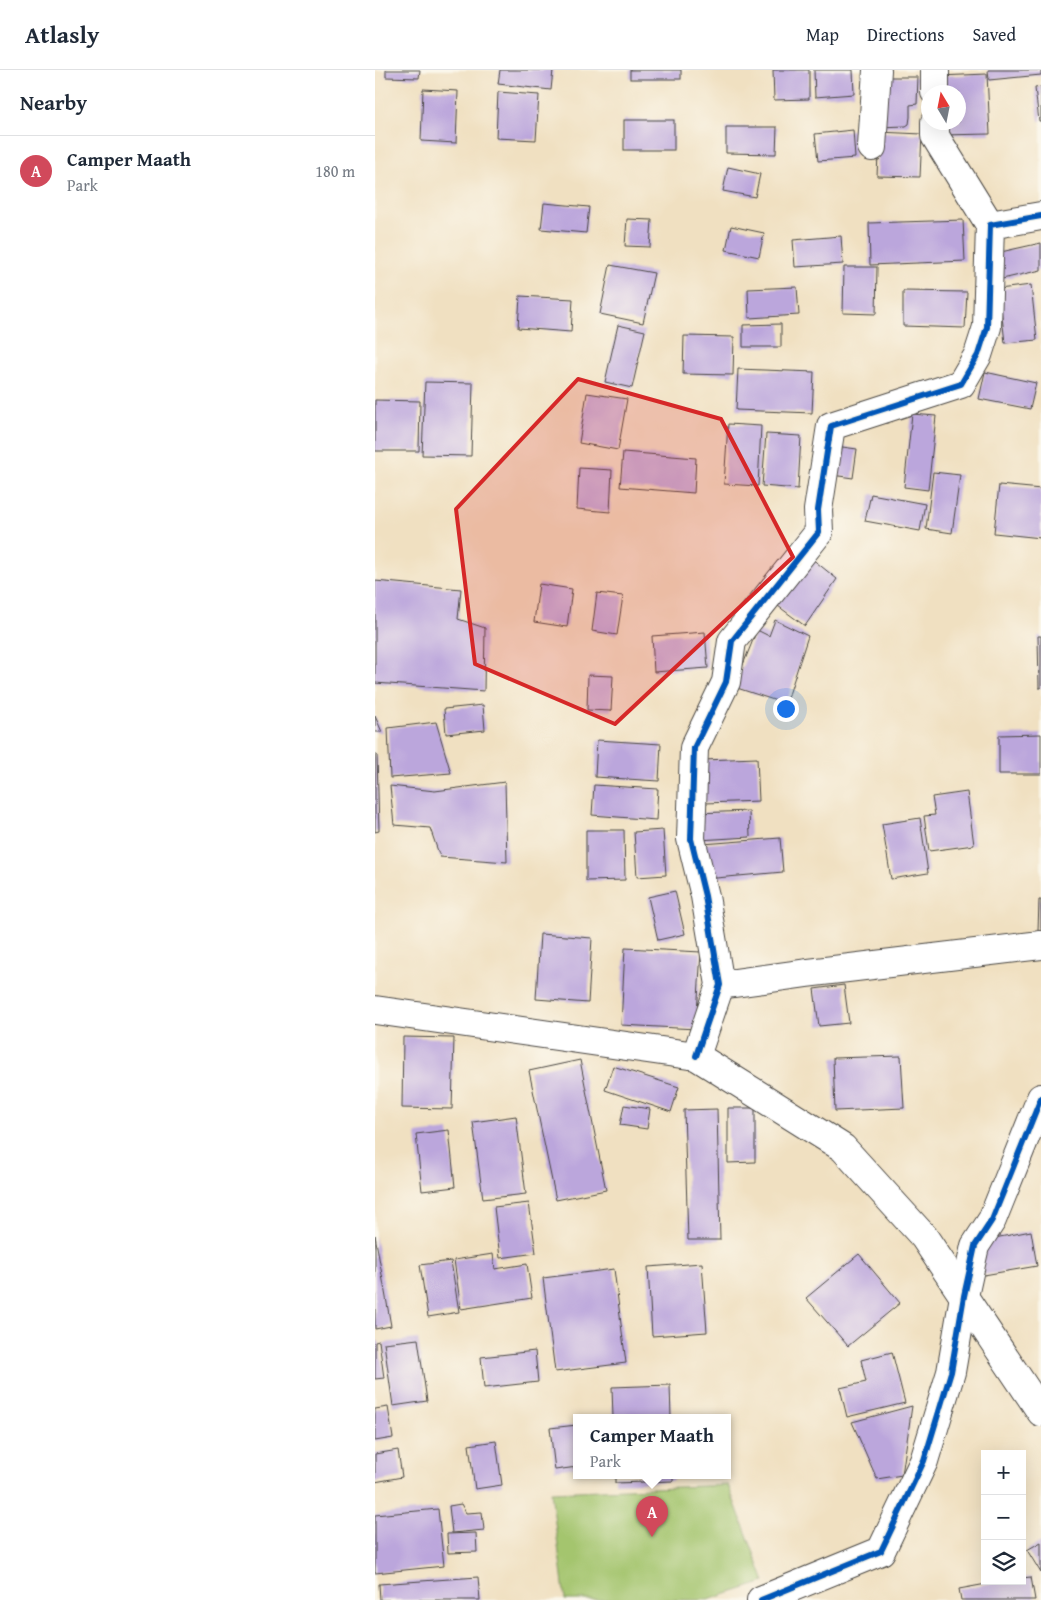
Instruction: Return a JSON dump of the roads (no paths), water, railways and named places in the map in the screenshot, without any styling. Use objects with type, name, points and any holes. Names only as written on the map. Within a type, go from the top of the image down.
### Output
[{"type":"street","points":[[872,147],[877,70]]},
{"type":"street","points":[[935,70],[935,85]]},
{"type":"street","points":[[696,1056],[720,985],[705,896],[691,839],[694,748],[726,682],[731,641],[819,532],[818,510],[831,426],[961,384],[978,356],[987,327],[990,225],[935,136],[935,130]]},
{"type":"street","points":[[990,225],[1041,216]]},
{"type":"street","points":[[720,985],[1041,945]]},
{"type":"street","points":[[375,1010],[696,1056],[843,1148],[924,1237],[1041,1412]]},
{"type":"street","points":[[761,1600],[881,1551],[924,1461],[951,1372],[975,1246],[992,1220],[1041,1098]]},
{"type":"place","name":"Camper Maath","points":[[652,1537]]}]
